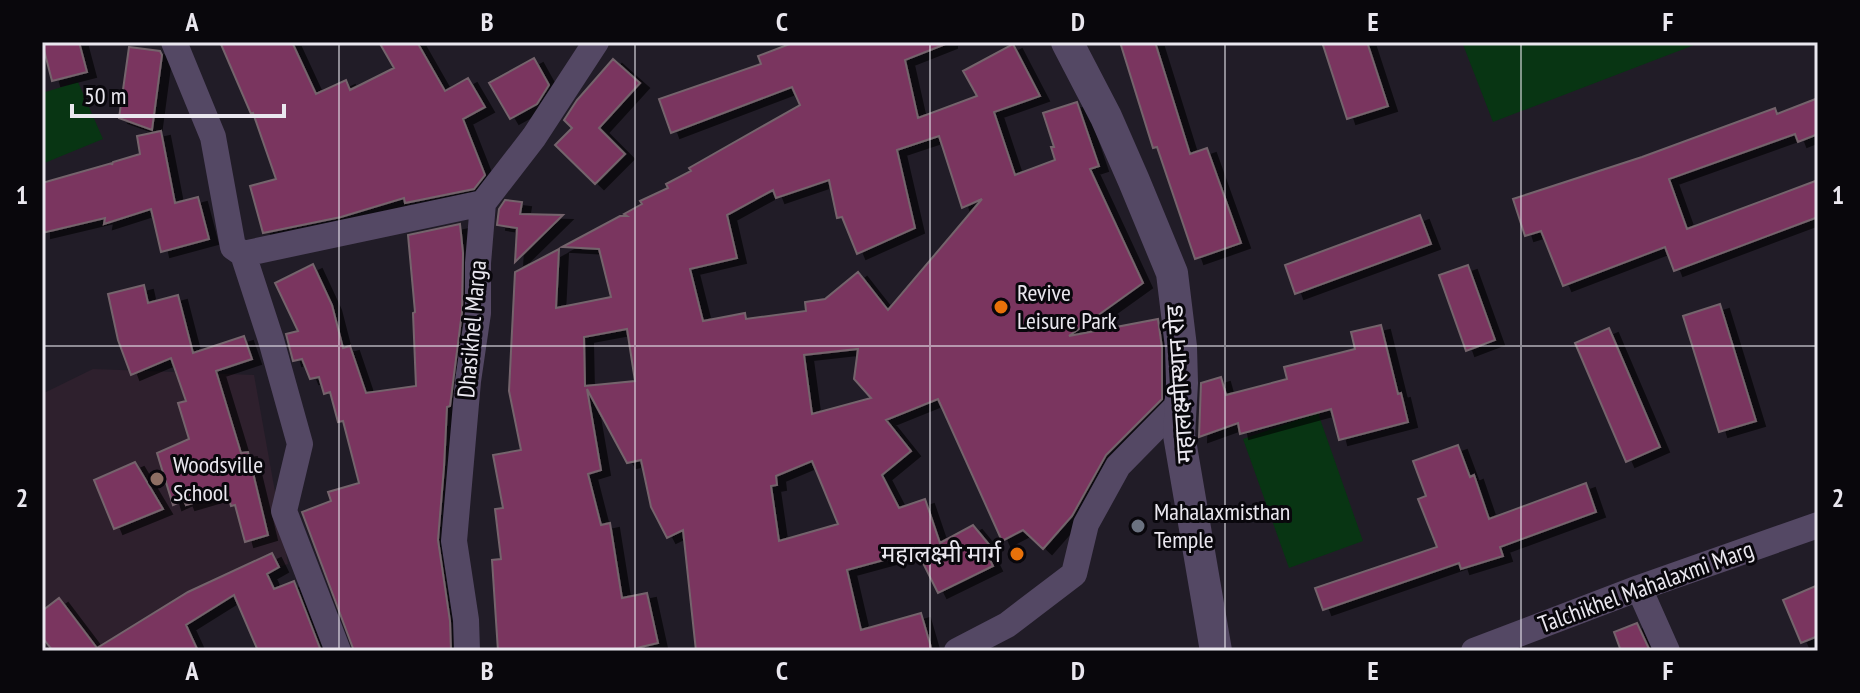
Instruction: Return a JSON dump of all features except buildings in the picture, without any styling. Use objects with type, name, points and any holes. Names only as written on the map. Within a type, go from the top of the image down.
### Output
[{"type":"street","points":[[174,42],[213,137],[233,247],[243,254],[300,444],[284,511],[338,651]]},
{"type":"street","points":[[243,254],[483,203],[534,137],[596,42]]},
{"type":"street","name":"महालक्ष्मीस्थान रोड","points":[[1067,42],[1106,117],[1172,273],[1181,347],[1179,435],[1216,651]]},
{"type":"street","name":"Dhasikhel Marga","points":[[467,651],[466,620],[454,541],[468,381],[478,313],[483,203]]},
{"type":"street","points":[[957,651],[1007,625],[1074,574],[1086,524],[1118,466],[1176,407],[1182,383]]},
{"type":"street","name":"Talchikhel Mahalaxmi Marg","points":[[1474,651],[1639,588],[1818,525]]},
{"type":"street","points":[[1639,588],[1667,651]]},
{"type":"shaded area","name":"Woodsville School","points":[[93,369],[254,375],[288,564],[253,576],[128,651],[42,651],[42,394]]},
{"type":"green space","points":[[1462,42],[1702,42],[1493,122]]},
{"type":"green space","points":[[78,82],[103,139],[42,164],[42,93]]},
{"type":"green space","points":[[1318,413],[1363,541],[1289,568],[1243,439]]},
{"type":"place","name":"Revive Leisure Park","points":[[1001,307]]},
{"type":"place","name":"Woodsville School","points":[[157,479]]},
{"type":"place","name":"Mahalaxmisthan Temple","points":[[1138,526]]},
{"type":"place","name":"महालक्ष्मी मार्ग","points":[[1017,554]]}]
